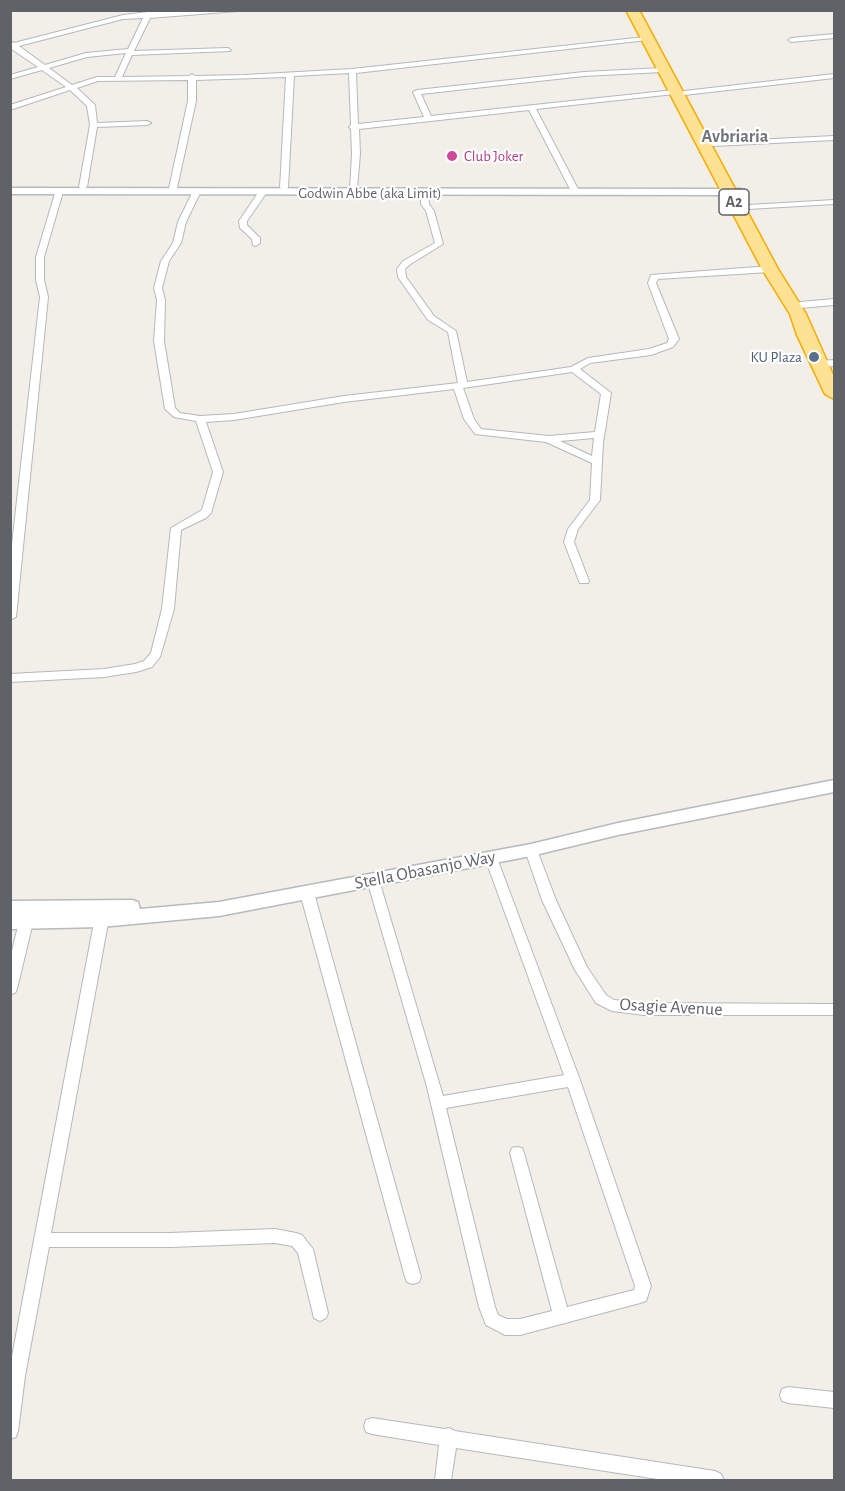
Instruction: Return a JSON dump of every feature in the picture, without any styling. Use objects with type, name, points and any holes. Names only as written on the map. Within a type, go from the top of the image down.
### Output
[{"type":"highway","name":"A2","points":[[632,10],[662,70],[713,144],[770,269],[798,314],[834,394]]},
{"type":"highway","name":"A2","points":[[640,10],[679,92],[734,190],[748,207],[800,305],[834,362]]},
{"type":"street","points":[[12,45],[113,19],[148,14],[247,10]]},
{"type":"street","points":[[117,78],[148,14]]},
{"type":"street","points":[[791,40],[834,36]]},
{"type":"street","points":[[10,108],[97,79],[290,75],[352,71],[645,39]]},
{"type":"street","points":[[12,45],[72,88],[91,105],[94,126],[83,187]]},
{"type":"street","points":[[10,76],[86,55],[228,50]]},
{"type":"street","points":[[429,119],[415,93],[584,74],[662,70]]},
{"type":"street","points":[[352,71],[356,154],[353,188]]},
{"type":"street","points":[[284,188],[290,75]]},
{"type":"street","points":[[173,188],[192,101],[192,76]]},
{"type":"street","points":[[353,127],[834,76]]},
{"type":"street","points":[[532,108],[574,189]]},
{"type":"street","points":[[94,126],[147,123]]},
{"type":"street","points":[[713,144],[834,138]]},
{"type":"street","name":"Godwin Abbe (aka Limit)","points":[[10,187],[734,190]]},
{"type":"street","name":"Godwin Abbe (aka Limit)","points":[[10,191],[424,193],[734,190]]},
{"type":"street","points":[[10,617],[44,297],[40,280],[40,257],[59,192]]},
{"type":"street","points":[[256,243],[256,238],[243,226],[243,222],[263,192]]},
{"type":"street","points":[[196,193],[182,222],[177,243],[165,261],[158,288],[161,300],[159,341],[161,364],[170,409],[177,415],[200,419],[234,417],[344,399],[460,386],[574,369],[588,361],[651,352],[670,345],[674,339],[652,283],[654,277],[770,269]]},
{"type":"street","points":[[424,193],[425,204],[430,211],[439,244],[406,263],[400,269],[402,277],[431,318],[452,331],[460,386],[469,419],[478,432],[549,439],[600,434]]},
{"type":"street","points":[[748,207],[834,202]]},
{"type":"street","points":[[800,305],[834,303]]},
{"type":"street","points":[[819,364],[834,362]]},
{"type":"street","points":[[574,369],[606,393],[597,462],[595,500],[573,530],[569,542],[584,581]]},
{"type":"street","points":[[10,678],[104,673],[148,664],[156,654],[168,609],[176,528],[202,516],[207,511],[218,472],[200,419]]},
{"type":"street","points":[[549,439],[597,462]]},
{"type":"street","points":[[10,908],[102,914],[234,896],[431,860],[834,778]]},
{"type":"street","name":"Stella Obasanjo Way","points":[[18,922],[102,914],[186,914],[491,858],[618,829],[834,786]]},
{"type":"street","name":"Osagie Avenue","points":[[531,850],[549,900],[582,970],[601,999],[612,1005],[644,1009],[834,1010]]},
{"type":"street","points":[[373,879],[437,1103],[492,1320],[505,1327],[520,1327],[640,1296],[644,1290],[573,1080],[491,858]]},
{"type":"street","points":[[307,892],[413,1277]]},
{"type":"street","points":[[10,1431],[17,1376],[102,914]]},
{"type":"street","points":[[10,988],[18,922]]},
{"type":"street","points":[[437,1103],[573,1080]]},
{"type":"street","points":[[517,1153],[561,1316]]},
{"type":"street","points":[[42,1240],[170,1240],[275,1236],[296,1240],[305,1249],[320,1313]]},
{"type":"street","points":[[788,1395],[834,1400]]},
{"type":"street","points":[[372,1426],[449,1436],[715,1480]]},
{"type":"street","points":[[443,1480],[449,1436]]},
{"type":"place","name":"Club Joker","points":[[452,156]]},
{"type":"place","name":"KU Plaza","points":[[814,357]]},
{"type":"district","name":"Avbriaria","points":[[735,137]]}]
